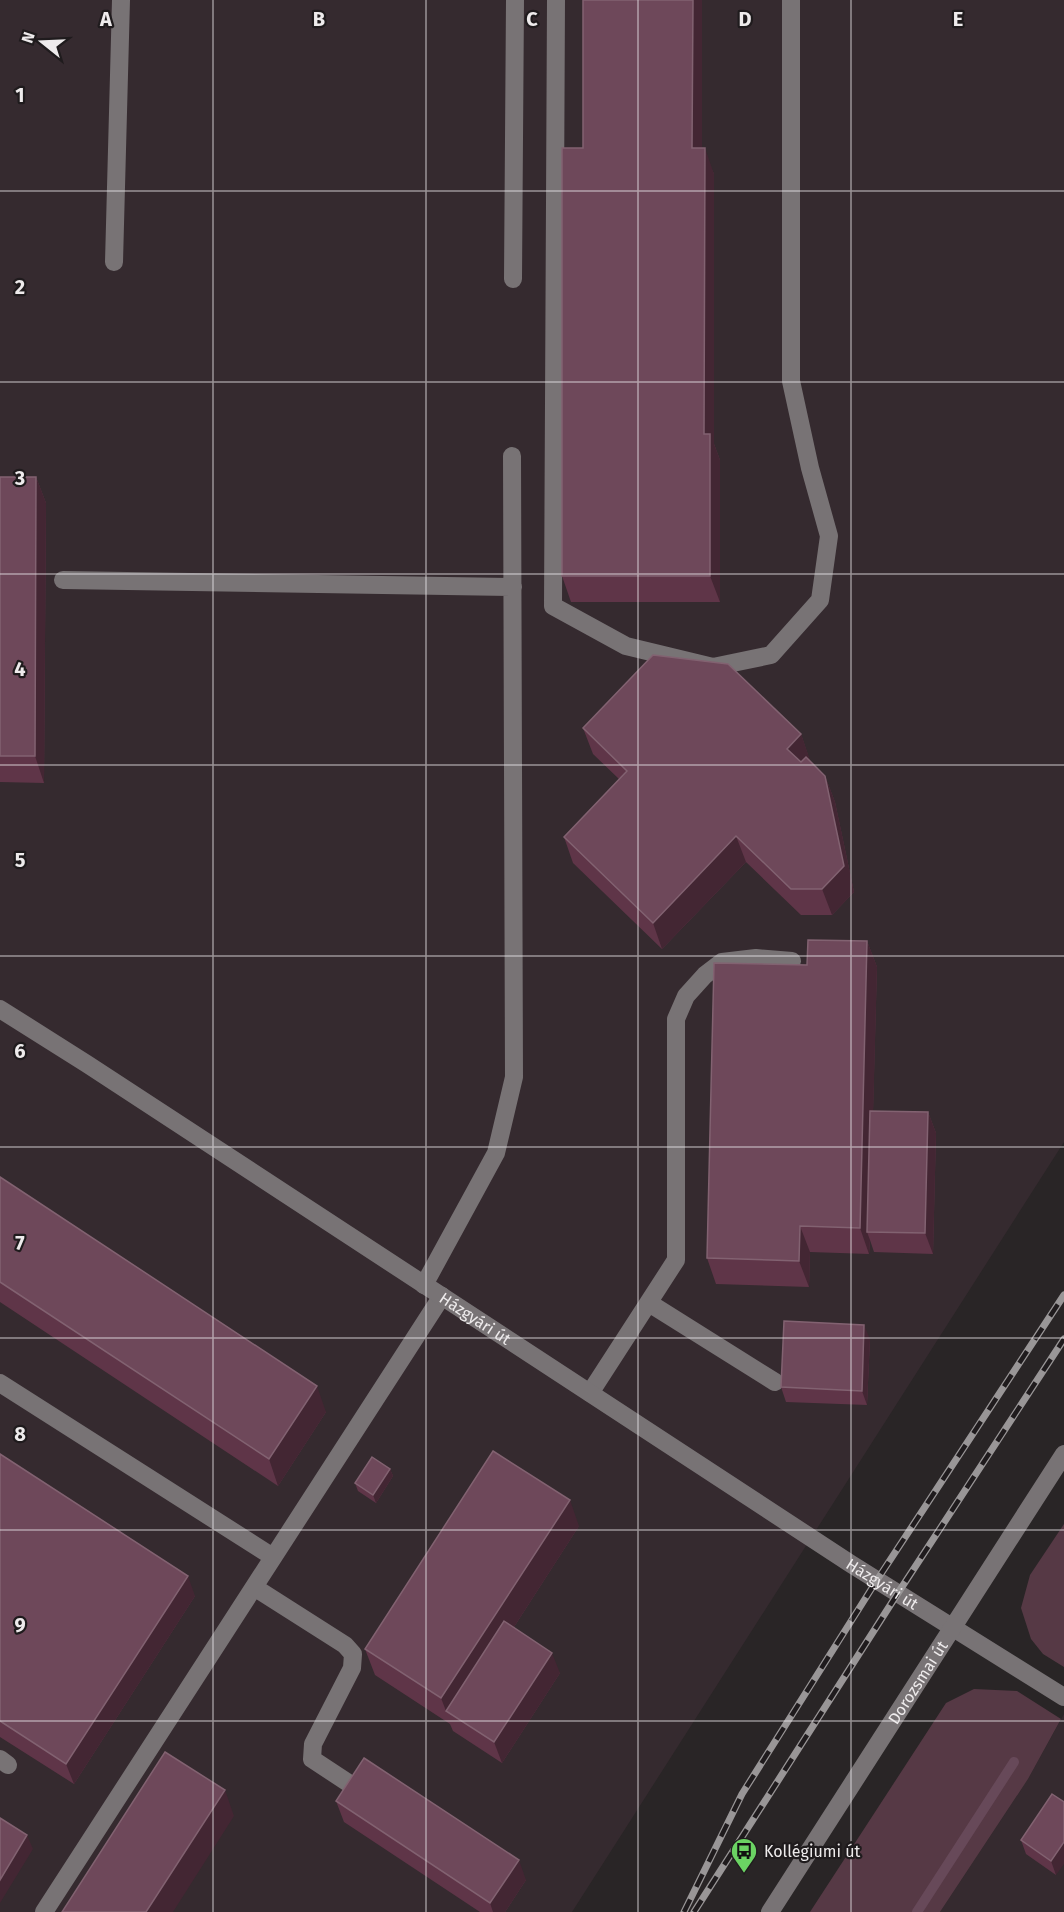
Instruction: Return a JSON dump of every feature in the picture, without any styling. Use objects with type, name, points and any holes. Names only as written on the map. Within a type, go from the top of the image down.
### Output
[{"type":"street","points":[[114,262],[121,0]]},
{"type":"street","points":[[513,279],[515,0]]},
{"type":"street","points":[[556,0],[553,606],[626,646],[713,667],[771,655],[778,648],[820,600],[829,537],[810,468],[791,381],[791,0]]},
{"type":"street","points":[[424,1285],[496,1153],[514,1077],[512,456]]},
{"type":"street","points":[[63,580],[513,587]]},
{"type":"street","points":[[590,1393],[676,1260],[676,1019],[682,1004],[686,996],[705,975],[722,962],[756,958],[792,961]]},
{"type":"street","name":"Házgyári út","points":[[0,1009],[850,1564],[952,1626]]},
{"type":"street","points":[[44,1912],[442,1296]]},
{"type":"street","points":[[649,1304],[775,1382]]},
{"type":"street","points":[[0,1383],[273,1557]]},
{"type":"street","name":"Dorozsmai út","points":[[770,1912],[1064,1454]]},
{"type":"street","points":[[254,1587],[345,1645],[353,1654],[352,1668],[313,1744],[312,1759],[356,1788]]},
{"type":"street","points":[[952,1626],[1064,1697]]},
{"type":"shaded area","points":[[0,0],[1064,0],[1064,1142],[572,1912],[0,1912]]},
{"type":"shaded area","points":[[1064,1524],[1064,1667],[1043,1654],[1031,1639],[1021,1608],[1030,1575]]},
{"type":"shaded area","points":[[974,1689],[1017,1691],[1061,1719],[1028,1779],[940,1912],[810,1912],[946,1703]]},
{"type":"shaded area","points":[[1064,1714],[1064,1912],[940,1912],[1028,1779]]},
{"type":"building","points":[[583,0],[693,0],[692,148],[705,148],[704,434],[710,434],[710,576],[562,576],[562,148],[583,148]]},
{"type":"building","points":[[0,477],[36,477],[35,756],[0,756]]},
{"type":"building","points":[[653,655],[728,664],[801,734],[787,749],[801,762],[806,757],[825,776],[844,866],[822,889],[791,889],[736,836],[653,923],[564,837],[627,771],[583,728]]},
{"type":"building","points":[[808,940],[867,941],[860,1228],[800,1226],[799,1261],[707,1258],[714,963],[807,965]]},
{"type":"building","points":[[870,1111],[928,1112],[925,1233],[867,1232]]},
{"type":"building","points":[[0,1177],[317,1386],[269,1459],[0,1282]]},
{"type":"building","points":[[784,1321],[864,1325],[862,1391],[781,1387]]},
{"type":"building","points":[[493,1451],[570,1500],[441,1698],[365,1649]]},
{"type":"building","points":[[0,1454],[188,1576],[66,1764],[0,1721]]},
{"type":"building","points":[[372,1457],[390,1469],[373,1495],[355,1483]]},
{"type":"building","points":[[504,1621],[552,1653],[494,1742],[446,1711]]},
{"type":"building","points":[[165,1752],[225,1790],[146,1912],[62,1912]]},
{"type":"building","points":[[364,1758],[519,1860],[490,1903],[336,1801]]},
{"type":"building","points":[[1052,1794],[1064,1802],[1064,1842],[1051,1861],[1021,1840]]},
{"type":"building","points":[[0,1818],[27,1835],[0,1880]]},
{"type":"waterway","points":[[917,1912],[1014,1762]]},
{"type":"railway","points":[[684,1912],[742,1794],[877,1580],[1064,1295]]},
{"type":"railway","points":[[694,1912],[1064,1339]]},
{"type":"place","name":"Kollégiumi út","points":[[744,1874]]}]
